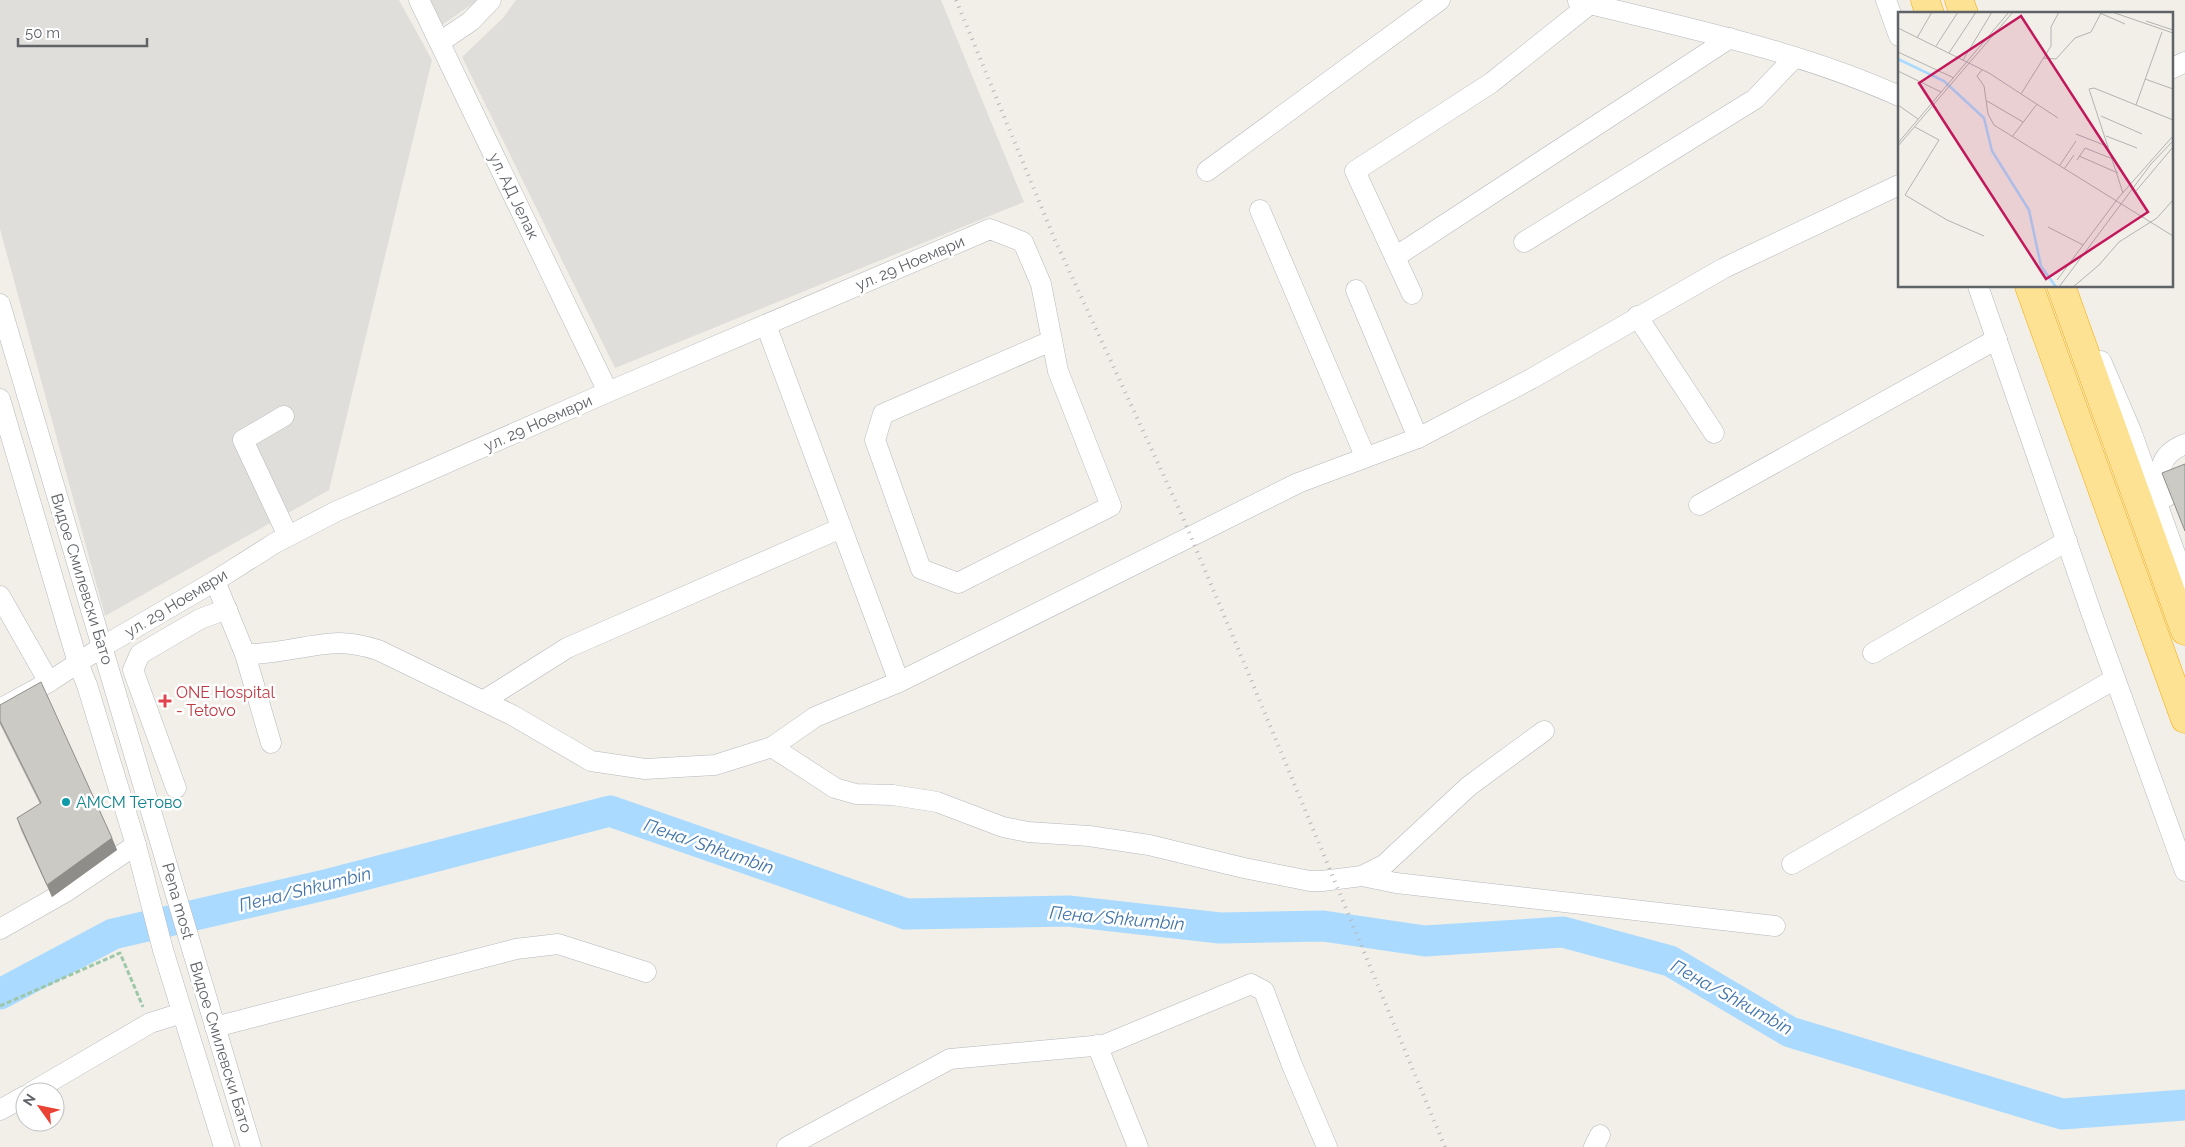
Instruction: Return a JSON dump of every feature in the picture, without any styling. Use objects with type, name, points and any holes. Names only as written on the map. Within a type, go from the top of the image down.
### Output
[{"type":"highway","points":[[1925,0],[1929,12]]},
{"type":"highway","points":[[1959,0],[1963,12]]},
{"type":"highway","points":[[2030,288],[2185,719]]},
{"type":"highway","points":[[2062,288],[2185,631]]},
{"type":"street","name":"ул. АД Јелак","points":[[419,0],[608,392]]},
{"type":"street","points":[[1208,171],[1440,0]]},
{"type":"street","points":[[1886,0],[1898,33]]},
{"type":"street","points":[[1412,294],[1355,171],[1490,83],[1584,1],[1730,38],[1857,77],[1898,96]]},
{"type":"street","points":[[440,42],[493,2]]},
{"type":"street","points":[[1395,256],[1730,38]]},
{"type":"street","points":[[1524,242],[1755,99],[1794,58]]},
{"type":"street","points":[[2172,68],[2185,62]]},
{"type":"street","points":[[245,654],[263,655],[340,643],[359,645],[378,650],[483,702],[512,714],[592,761],[645,769],[715,765],[772,748],[814,718],[899,682],[1298,483],[1365,456],[1418,438],[1531,380],[1637,316],[1724,268],[1898,185]]},
{"type":"street","points":[[1260,210],[1365,456]]},
{"type":"street","name":"ул. 29 Ноември","points":[[0,709],[49,682],[102,647],[216,581],[288,536],[335,512],[608,392],[990,229],[1023,242],[1041,284],[1051,341]]},
{"type":"street","points":[[1979,288],[2115,679],[2185,871]]},
{"type":"street","points":[[2069,288],[2131,431],[2185,581]]},
{"type":"street","points":[[1356,290],[1418,438]]},
{"type":"street","name":"Видое Смилевски Бато","points":[[0,304],[164,854]]},
{"type":"street","points":[[1637,316],[1714,433]]},
{"type":"street","points":[[766,325],[899,682]]},
{"type":"street","points":[[1700,504],[1997,339]]},
{"type":"street","points":[[1051,341],[1058,371],[1111,506],[958,582],[920,569],[875,440],[883,414],[1051,341]]},
{"type":"street","name":"Видое Смилевски Бато","points":[[0,399],[78,663],[87,686],[137,852]]},
{"type":"street","points":[[284,416],[243,440],[288,536]]},
{"type":"street","points":[[2185,444],[2175,448],[2166,457],[2159,475],[2185,551]]},
{"type":"street","points":[[483,702],[567,648],[841,528]]},
{"type":"street","points":[[1872,653],[2067,541]]},
{"type":"street","points":[[216,581],[245,654],[272,743]]},
{"type":"street","points":[[0,596],[49,682]]},
{"type":"street","points":[[176,788],[133,670],[140,654],[200,619],[227,609]]},
{"type":"street","points":[[1792,864],[2115,679]]},
{"type":"street","points":[[1362,876],[1384,865],[1469,786],[1544,731]]},
{"type":"street","points":[[772,748],[835,788],[856,794],[893,794],[937,802],[1003,827],[1028,832],[1089,836],[1149,845],[1205,860],[1310,881],[1362,876],[1396,883],[1775,926]]},
{"type":"street","points":[[0,928],[137,852]]},
{"type":"street","name":"Pena most","points":[[137,852],[163,950]]},
{"type":"street","name":"Pena most","points":[[164,854],[191,947]]},
{"type":"street","points":[[215,1027],[516,948],[558,944],[646,972]]},
{"type":"street","name":"Видое Смилевски Бато","points":[[191,947],[251,1147]]},
{"type":"street","name":"Видое Смилевски Бато","points":[[163,950],[224,1147]]},
{"type":"street","points":[[787,1147],[950,1059],[1104,1045],[1251,984],[1264,991],[1292,1065],[1327,1147]]},
{"type":"street","points":[[49,1082],[150,1024],[182,1013]]},
{"type":"street","points":[[1097,1046],[1138,1147]]},
{"type":"street","points":[[0,1110],[15,1102]]},
{"type":"path","points":[[0,1006],[120,953],[150,1024]]},
{"type":"shaded area","points":[[0,0],[399,0],[432,60],[329,490],[105,616],[0,229]]},
{"type":"shaded area","points":[[426,0],[478,0],[439,27]]},
{"type":"shaded area","points":[[516,0],[941,0],[1024,202],[615,368],[462,57],[503,18]]},
{"type":"building","points":[[2185,464],[2185,531],[2162,473]]},
{"type":"building","name":"АМСМ Тетово","points":[[41,682],[112,838],[47,885],[17,818],[41,803],[0,721],[0,705]]},
{"type":"waterway","name":"Пена/Shkumbin","points":[[0,994],[113,934],[329,884],[610,811],[906,914],[1068,911],[1220,928],[1323,926],[1425,941],[1563,932],[1670,961],[1790,1032],[2062,1114],[2185,1105]]},
{"type":"railway","points":[[956,0],[1055,240],[1180,511],[1445,1147]]},
{"type":"place","name":"ONE Hospital - Tetovo","points":[[165,701]]},
{"type":"place","name":"АМСМ Тетово","points":[[66,802]]}]
